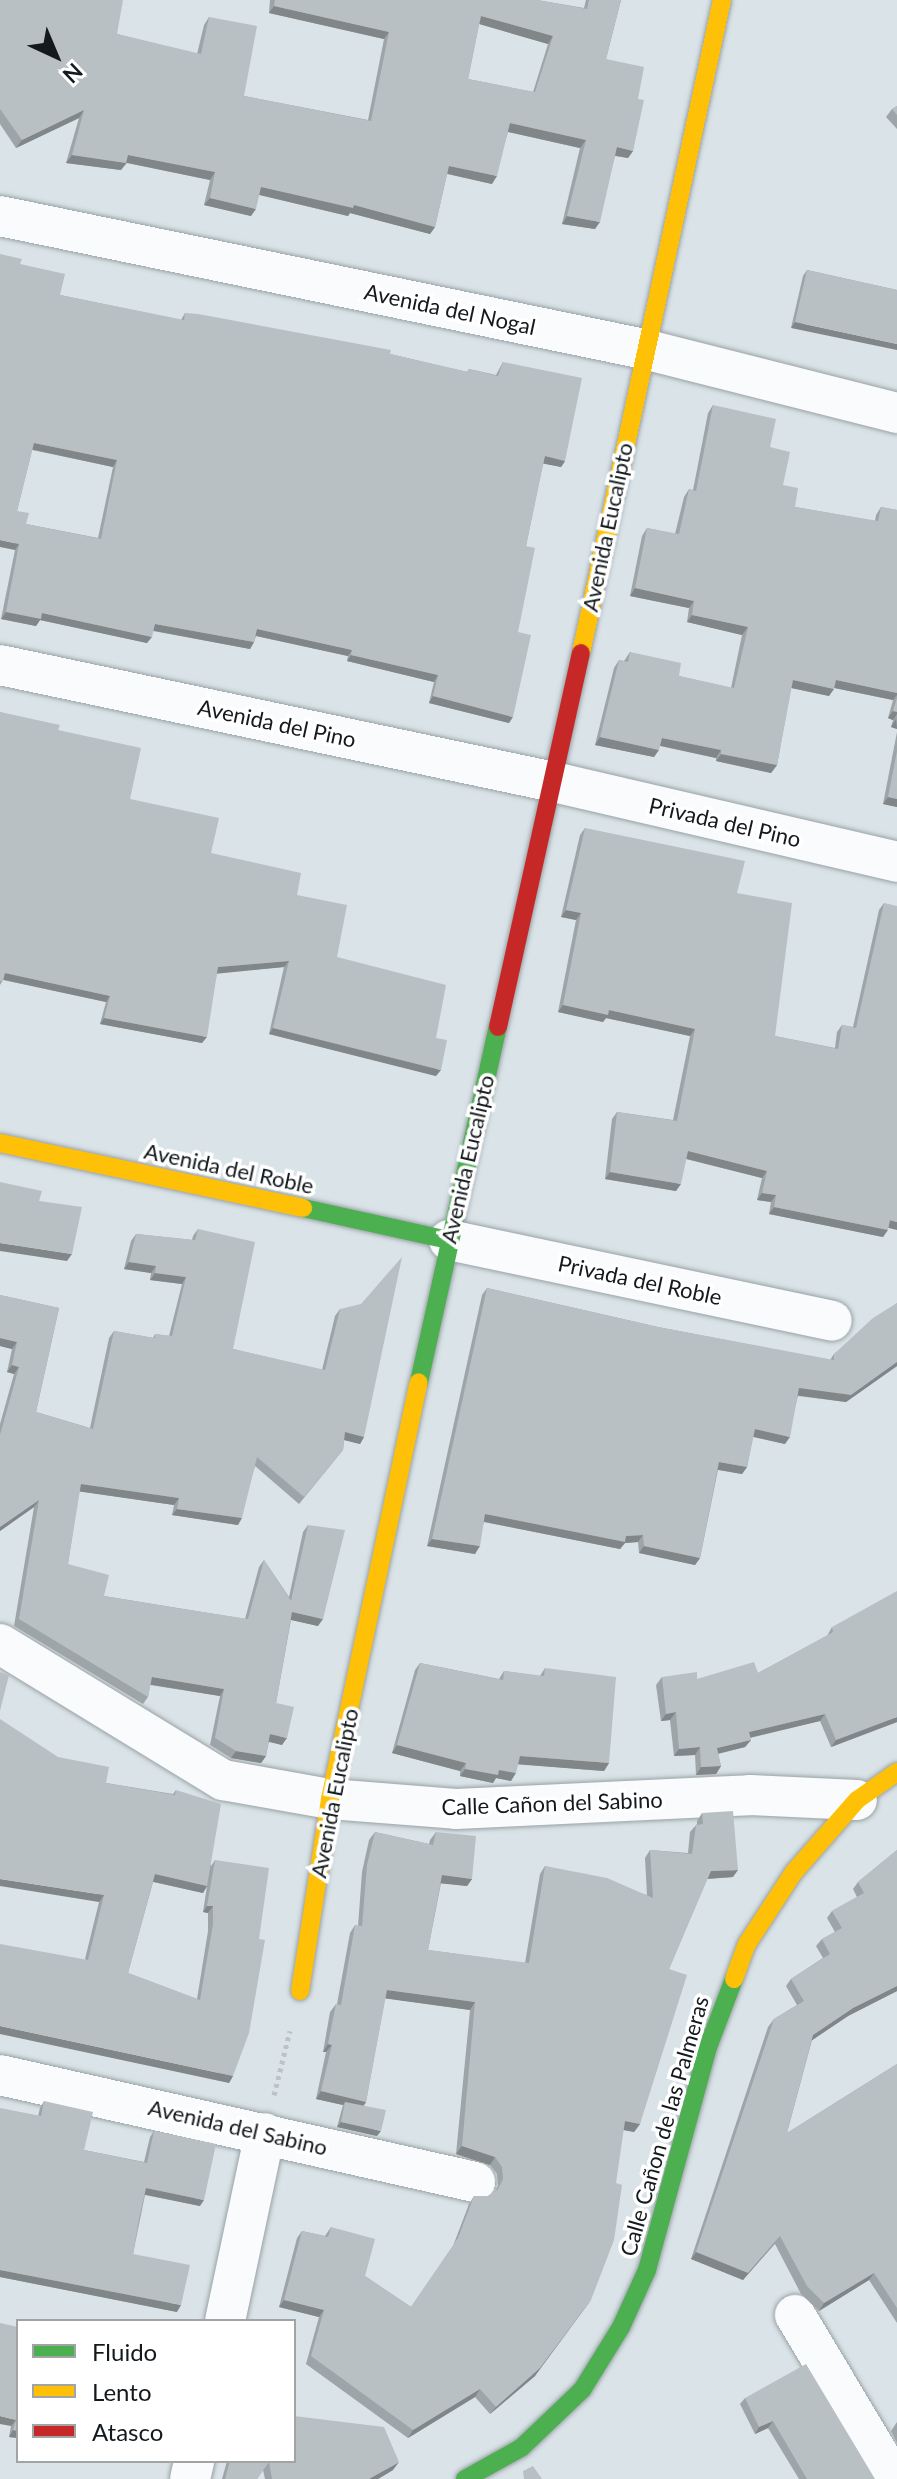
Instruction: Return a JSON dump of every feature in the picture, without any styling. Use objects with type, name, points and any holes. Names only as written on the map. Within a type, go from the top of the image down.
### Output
[{"type":"street","name":"Avenida Eucalipto","points":[[300,1991],[330,1799],[449,1240],[554,782],[644,349],[722,0]]},
{"type":"street","name":"Avenida del Nogal","points":[[0,216],[644,349],[897,413]]},
{"type":"street","name":"Avenida del Pino","points":[[0,665],[554,782]]},
{"type":"street","name":"Privada del Pino","points":[[554,782],[897,862]]},
{"type":"street","name":"Avenida del Roble","points":[[0,1143],[449,1240]]},
{"type":"street","name":"Privada del Roble","points":[[449,1240],[832,1321]]},
{"type":"street","name":"Calle Cañon del Sabino","points":[[0,1644],[223,1780],[330,1799],[456,1809],[750,1795],[857,1800]]},
{"type":"street","name":"Calle Cañon de las Palmeras","points":[[465,2479],[532,2439],[582,2390],[621,2327],[647,2270],[708,2047],[747,1944],[794,1872],[857,1800],[897,1772]]},
{"type":"street","name":"Avenida del Sabino","points":[[0,2075],[475,2182]]},
{"type":"street","points":[[225,2319],[265,2133]]},
{"type":"street","points":[[795,2315],[893,2479]]},
{"type":"path","points":[[265,2133],[300,1991]]},
{"type":"building","points":[[0,0],[123,0],[117,34],[201,54],[209,17],[257,26],[244,96],[371,121],[389,32],[274,6],[275,0],[537,0],[587,9],[589,0],[621,0],[606,59],[644,67],[638,99],[644,100],[633,151],[617,147],[600,222],[567,216],[586,140],[510,123],[497,176],[449,166],[435,227],[354,205],[353,208],[261,187],[256,209],[210,198],[215,172],[128,155],[126,163],[72,155],[84,110],[22,140],[0,109]],"holes":[[[481,16],[553,36],[535,92],[468,79]]]},
{"type":"building","points":[[0,254],[22,259],[20,264],[65,274],[60,295],[184,320],[185,313],[198,314],[391,350],[390,354],[468,372],[469,369],[498,376],[503,362],[582,378],[565,461],[545,456],[526,546],[535,548],[518,632],[531,635],[513,717],[433,696],[438,675],[351,655],[352,650],[257,629],[254,642],[155,624],[152,637],[42,613],[41,619],[6,612],[19,544],[0,540]],"holes":[[[34,443],[117,460],[101,539],[26,524],[29,513],[17,511]]]},
{"type":"building","points":[[807,270],[897,290],[897,344],[795,322]]},
{"type":"building","points":[[713,405],[776,419],[770,447],[790,452],[783,485],[798,488],[795,507],[878,521],[881,507],[897,510],[897,693],[836,680],[834,689],[793,680],[777,765],[662,738],[659,750],[600,737],[619,660],[628,662],[630,652],[681,663],[679,676],[734,688],[748,627],[692,615],[694,601],[635,588],[647,528],[679,534],[689,489],[696,491]]},
{"type":"building","points":[[0,712],[60,725],[58,730],[141,748],[130,799],[219,818],[211,853],[301,873],[297,895],[347,905],[337,957],[446,985],[436,1038],[447,1040],[441,1070],[273,1028],[289,961],[218,967],[207,1037],[104,1018],[110,996],[5,973],[3,981],[0,981]]},
{"type":"building","points":[[897,751],[897,799],[888,797]]},
{"type":"building","points":[[585,828],[745,861],[737,893],[792,903],[775,1036],[838,1049],[842,1025],[856,1028],[884,903],[897,906],[897,1222],[890,1220],[888,1230],[774,1207],[776,1195],[762,1193],[767,1171],[688,1151],[681,1184],[610,1172],[617,1112],[677,1121],[695,1029],[609,1010],[608,1015],[563,1005],[581,913],[566,910]]},
{"type":"building","points":[[0,1182],[42,1191],[39,1201],[82,1207],[72,1254],[0,1243]]},
{"type":"building","points":[[198,1229],[255,1242],[233,1349],[325,1370],[340,1309],[361,1304],[402,1257],[364,1437],[345,1432],[343,1450],[304,1497],[257,1457],[242,1518],[177,1509],[179,1498],[81,1484],[68,1564],[109,1575],[104,1596],[248,1619],[264,1560],[291,1601],[308,1525],[345,1530],[323,1619],[292,1612],[276,1703],[294,1707],[287,1738],[270,1734],[266,1756],[236,1751],[215,1738],[224,1689],[152,1677],[148,1697],[19,1619],[39,1500],[0,1527],[0,1435],[19,1367],[12,1365],[17,1342],[0,1338],[0,1295],[59,1308],[36,1412],[93,1429],[114,1331],[155,1338],[155,1334],[172,1336],[186,1277],[155,1273],[156,1266],[129,1262],[136,1234],[195,1240]]},
{"type":"building","points":[[487,1288],[658,1327],[834,1360],[834,1354],[873,1318],[897,1303],[897,1362],[851,1395],[799,1388],[790,1437],[755,1429],[747,1467],[719,1462],[700,1558],[644,1546],[643,1535],[626,1536],[625,1542],[485,1514],[480,1546],[432,1539]]},
{"type":"building","points":[[897,1591],[897,1717],[836,1740],[825,1714],[749,1732],[751,1740],[717,1748],[721,1766],[701,1767],[700,1747],[679,1749],[676,1712],[666,1714],[662,1677],[697,1672],[697,1679],[754,1662],[758,1673],[833,1632],[832,1627]]},
{"type":"building","points":[[420,1663],[503,1680],[504,1671],[544,1676],[545,1668],[616,1677],[609,1763],[520,1756],[516,1773],[499,1770],[498,1775],[465,1769],[466,1763],[397,1745]]},
{"type":"building","points":[[0,1672],[9,1675],[0,1711]]},
{"type":"building","points":[[0,1719],[58,1757],[109,1767],[106,1783],[175,1795],[176,1790],[221,1804],[207,1886],[155,1874],[128,1973],[200,2000],[213,1924],[213,1906],[207,1906],[215,1860],[269,1868],[259,1939],[265,1940],[249,2033],[233,2076],[0,2026],[0,1944],[88,1960],[104,1895],[0,1879]]},
{"type":"building","points":[[733,1811],[738,1870],[711,1871],[669,1969],[687,1975],[640,2124],[625,2121],[616,2183],[622,2185],[614,2240],[591,2300],[540,2368],[496,2407],[480,2389],[413,2430],[311,2356],[324,2310],[284,2300],[302,2231],[328,2237],[331,2227],[375,2239],[365,2276],[411,2307],[458,2238],[474,2196],[488,2196],[498,2189],[503,2179],[502,2167],[495,2157],[462,2146],[475,2002],[387,1990],[366,2102],[321,2091],[332,2045],[328,2044],[336,2004],[341,2005],[355,1925],[362,1926],[367,1865],[375,1832],[433,1845],[436,1832],[476,1836],[472,1879],[442,1875],[428,1950],[529,1963],[545,1866],[607,1878],[653,1898],[650,1850],[692,1854],[696,1825],[703,1824],[702,1813]]},
{"type":"building","points":[[897,1850],[897,1986],[853,2008],[813,2035],[787,2133],[897,2064],[897,2308],[874,2273],[824,2303],[807,2286],[780,2236],[748,2273],[696,2252],[774,2019],[804,2001],[791,1979],[830,1954],[822,1939],[842,1928],[832,1911],[864,1893],[858,1882]]},
{"type":"building","points":[[44,2101],[93,2112],[84,2150],[147,2163],[154,2131],[216,2144],[204,2200],[146,2188],[139,2219],[133,2254],[190,2265],[181,2305],[0,2270],[0,2108],[41,2116]]},
{"type":"building","points":[[345,2102],[386,2110],[381,2131],[341,2122]]},
{"type":"building","points":[[0,2323],[16,2327],[16,2420],[0,2416]]},
{"type":"building","points":[[806,2364],[875,2479],[807,2479],[773,2421],[759,2427],[745,2398]]},
{"type":"building","points":[[296,2416],[384,2427],[399,2462],[369,2479],[272,2479],[269,2463],[296,2463]]},
{"type":"building","points":[[229,2463],[268,2463],[257,2479],[225,2479]]},
{"type":"building","points":[[533,2466],[542,2479],[524,2479],[523,2471]]},
{"type":"traffic: fast","points":[[419,1382],[498,1027]]},
{"type":"traffic: fast","points":[[303,1208],[449,1240]]},
{"type":"traffic: fast","points":[[465,2479],[521,2448],[582,2390],[621,2327],[647,2270],[708,2047],[734,1979]]},
{"type":"traffic: slow","points":[[581,653],[722,0]]},
{"type":"traffic: slow","points":[[0,1143],[303,1208]]},
{"type":"traffic: slow","points":[[300,1991],[330,1799],[419,1382]]},
{"type":"traffic: slow","points":[[734,1979],[747,1944],[794,1872],[857,1800],[897,1772]]},
{"type":"traffic: jam","points":[[498,1027],[581,653]]}]
